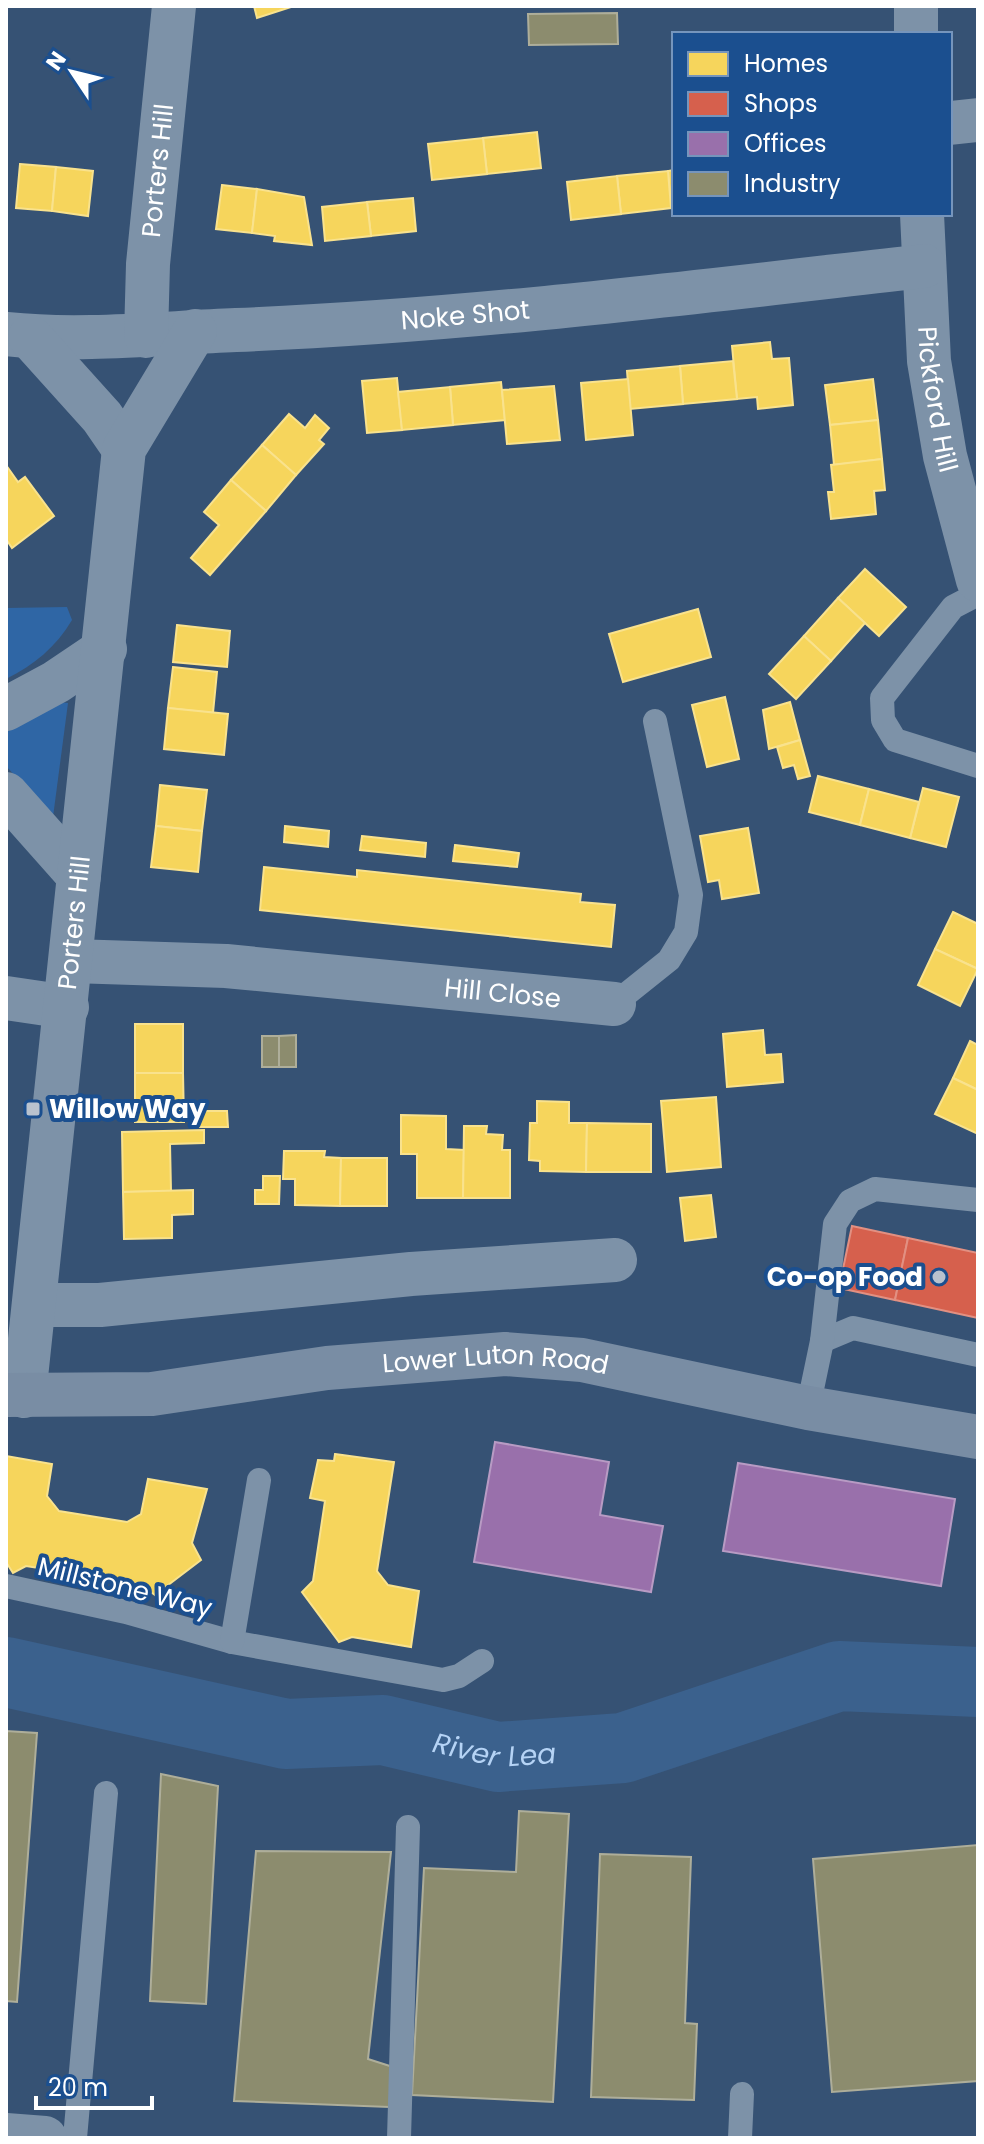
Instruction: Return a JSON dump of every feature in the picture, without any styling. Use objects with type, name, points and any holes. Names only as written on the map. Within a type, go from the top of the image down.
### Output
[{"type":"main road","name":"Lower Luton Road","points":[[15,1396],[152,1394],[327,1368],[505,1354],[582,1360],[808,1408],[978,1437]]},
{"type":"street","name":"Porters Hill","points":[[146,336],[148,264],[174,6]]},
{"type":"street","points":[[916,6],[916,32]]},
{"type":"street","points":[[952,123],[978,120]]},
{"type":"street","name":"Pickford Hill","points":[[922,216],[929,361],[935,402],[945,456],[978,580]]},
{"type":"street","name":"Noke Shot","points":[[18,335],[146,336],[195,331],[339,326],[555,307],[924,266]]},
{"type":"street","name":"Porters Hill","points":[[15,1396],[34,1305],[124,449],[195,331]]},
{"type":"street","points":[[18,335],[102,417],[124,449]]},
{"type":"street","points":[[6,709],[56,682],[105,649]]},
{"type":"street","points":[[6,794],[79,876]]},
{"type":"street","name":"Hill Close","points":[[72,961],[226,966],[614,1004]]},
{"type":"street","points":[[6,998],[67,1007]]},
{"type":"street","points":[[34,1305],[100,1305],[411,1274],[615,1260]]},
{"type":"street","points":[[6,2135],[45,2138]]},
{"type":"lane","points":[[978,594],[953,607],[882,698],[883,720],[895,740],[978,766]]},
{"type":"lane","name":"Hill Close","points":[[614,1004],[669,960],[686,932],[691,895],[655,721]]},
{"type":"lane","points":[[808,1408],[822,1341],[835,1224],[850,1201],[875,1189],[978,1200]]},
{"type":"lane","points":[[822,1341],[853,1328],[978,1355]]},
{"type":"lane","name":"Millstone Way","points":[[232,1642],[259,1480]]},
{"type":"lane","name":"Millstone Way","points":[[6,1586],[126,1612],[232,1642],[443,1680],[459,1676],[482,1661]]},
{"type":"lane","points":[[75,2138],[106,1793]]},
{"type":"lane","points":[[399,2138],[408,1827]]},
{"type":"lane","points":[[740,2138],[742,2094]]},
{"type":"shaded area","points":[[67,607],[72,620],[59,639],[26,668],[6,679],[6,608]]},
{"type":"shaded area","points":[[59,702],[68,703],[53,817],[6,766],[6,726]]},
{"type":"building: Homes","points":[[254,6],[291,6],[291,7],[257,18]]},
{"type":"building: Homes","points":[[537,132],[541,168],[487,174],[483,138]]},
{"type":"building: Homes","points":[[483,138],[487,174],[432,180],[428,144]]},
{"type":"building: Homes","points":[[20,164],[56,167],[52,211],[16,208]]},
{"type":"building: Homes","points":[[56,167],[93,171],[88,216],[52,211]]},
{"type":"building: Homes","points":[[672,170],[672,208],[671,208],[668,171]]},
{"type":"building: Homes","points":[[668,171],[671,208],[621,214],[617,176]]},
{"type":"building: Homes","points":[[617,176],[621,214],[571,220],[567,182]]},
{"type":"building: Homes","points":[[222,185],[257,189],[252,233],[216,229]]},
{"type":"building: Homes","points":[[257,189],[304,197],[312,245],[274,241],[275,236],[252,233]]},
{"type":"building: Homes","points":[[413,198],[416,231],[371,236],[367,202]]},
{"type":"building: Homes","points":[[367,202],[371,236],[325,241],[322,207]]},
{"type":"building: Homes","points":[[770,342],[772,359],[789,358],[793,405],[758,409],[757,397],[737,399],[732,346]]},
{"type":"building: Homes","points":[[733,361],[737,399],[683,404],[680,366]]},
{"type":"building: Homes","points":[[680,366],[683,404],[630,409],[627,371]]},
{"type":"building: Homes","points":[[397,378],[402,430],[367,433],[362,381]]},
{"type":"building: Homes","points":[[628,379],[633,435],[586,440],[581,383]]},
{"type":"building: Homes","points":[[873,379],[878,420],[830,425],[825,385]]},
{"type":"building: Homes","points":[[501,382],[505,420],[453,425],[450,387]]},
{"type":"building: Homes","points":[[554,386],[560,440],[507,444],[502,390]]},
{"type":"building: Homes","points":[[450,387],[453,425],[402,430],[398,392]]},
{"type":"building: Homes","points":[[289,414],[305,428],[315,415],[329,428],[319,440],[324,444],[296,475],[262,445]]},
{"type":"building: Homes","points":[[878,420],[882,459],[834,465],[830,425]]},
{"type":"building: Homes","points":[[262,445],[296,475],[266,511],[231,480]]},
{"type":"building: Homes","points":[[882,459],[885,490],[874,491],[876,514],[831,519],[828,492],[834,492],[831,465]]},
{"type":"building: Homes","points":[[6,465],[18,482],[25,477],[54,516],[12,548],[6,539]]},
{"type":"building: Homes","points":[[231,480],[266,511],[210,575],[191,558],[219,525],[204,512]]},
{"type":"building: Homes","points":[[865,569],[906,607],[879,636],[838,598]]},
{"type":"building: Homes","points":[[838,598],[865,623],[831,661],[804,636]]},
{"type":"building: Homes","points":[[698,609],[711,657],[623,682],[609,634]]},
{"type":"building: Homes","points":[[177,625],[230,631],[227,667],[173,662]]},
{"type":"building: Homes","points":[[804,636],[831,661],[796,699],[769,674]]},
{"type":"building: Homes","points":[[173,667],[217,672],[213,713],[168,708]]},
{"type":"building: Homes","points":[[725,697],[739,759],[707,767],[692,705]]},
{"type":"building: Homes","points":[[790,702],[800,740],[769,749],[763,710]]},
{"type":"building: Homes","points":[[168,708],[228,714],[224,755],[164,749]]},
{"type":"building: Homes","points":[[800,740],[810,776],[798,779],[794,765],[783,768],[777,747]]},
{"type":"building: Homes","points":[[818,776],[869,789],[860,825],[809,812]]},
{"type":"building: Homes","points":[[160,785],[207,790],[202,831],[156,826]]},
{"type":"building: Homes","points":[[923,788],[959,797],[946,847],[910,838]]},
{"type":"building: Homes","points":[[869,789],[919,802],[910,838],[860,825]]},
{"type":"building: Homes","points":[[156,826],[202,831],[198,872],[151,867]]},
{"type":"building: Homes","points":[[285,826],[329,831],[328,847],[284,842]]},
{"type":"building: Homes","points":[[748,828],[759,893],[722,899],[719,880],[708,882],[700,836]]},
{"type":"building: Homes","points":[[362,836],[426,843],[425,857],[360,850]]},
{"type":"building: Homes","points":[[455,845],[519,853],[517,867],[453,861]]},
{"type":"building: Homes","points":[[264,867],[357,877],[357,870],[581,894],[580,902],[615,905],[611,947],[260,910]]},
{"type":"building: Homes","points":[[953,912],[978,924],[978,969],[935,949]]},
{"type":"building: Homes","points":[[935,949],[978,969],[960,1006],[918,985]]},
{"type":"building: Homes","points":[[135,1024],[183,1024],[183,1073],[135,1073]]},
{"type":"building: Homes","points":[[763,1030],[765,1055],[781,1054],[783,1082],[727,1087],[723,1034]]},
{"type":"building: Homes","points":[[970,1041],[978,1045],[978,1090],[953,1078]]},
{"type":"building: Homes","points":[[135,1073],[183,1073],[184,1122],[135,1122]]},
{"type":"building: Homes","points":[[953,1078],[978,1090],[978,1134],[935,1114]]},
{"type":"building: Homes","points":[[716,1097],[721,1167],[667,1172],[661,1101]]},
{"type":"building: Homes","points":[[537,1101],[569,1102],[569,1123],[587,1123],[586,1172],[540,1171],[540,1161],[529,1160],[530,1123],[537,1123]]},
{"type":"building: Homes","points":[[196,1111],[227,1111],[228,1127],[196,1127]]},
{"type":"building: Homes","points":[[401,1115],[446,1116],[446,1149],[464,1150],[463,1198],[417,1198],[417,1154],[401,1154]]},
{"type":"building: Homes","points":[[587,1123],[651,1124],[651,1172],[586,1172]]},
{"type":"building: Homes","points":[[464,1126],[487,1126],[486,1134],[503,1135],[502,1150],[510,1150],[510,1198],[463,1198]]},
{"type":"building: Homes","points":[[204,1130],[204,1143],[170,1144],[171,1191],[123,1192],[122,1132]]},
{"type":"building: Homes","points":[[284,1151],[325,1151],[324,1157],[341,1158],[340,1206],[295,1205],[295,1179],[283,1179]]},
{"type":"building: Homes","points":[[341,1158],[387,1158],[387,1206],[340,1206]]},
{"type":"building: Homes","points":[[263,1176],[280,1176],[279,1204],[255,1204],[255,1190],[263,1190]]},
{"type":"building: Homes","points":[[193,1190],[193,1214],[172,1215],[172,1238],[124,1239],[123,1192]]},
{"type":"building: Homes","points":[[711,1195],[716,1237],[685,1241],[680,1198]]},
{"type":"building: Homes","points":[[335,1454],[394,1462],[377,1571],[388,1585],[419,1591],[411,1647],[352,1637],[339,1642],[302,1592],[313,1581],[325,1501],[310,1498],[318,1460],[334,1461]]},
{"type":"building: Homes","points":[[6,1456],[52,1464],[47,1496],[59,1511],[127,1522],[141,1514],[148,1479],[207,1489],[192,1543],[201,1560],[155,1595],[140,1584],[26,1566],[13,1573],[6,1562]]},
{"type":"building: Shops","points":[[852,1226],[908,1238],[895,1300],[839,1288]]},
{"type":"building: Shops","name":"Co-op Food","points":[[908,1238],[978,1253],[978,1318],[895,1300]]},
{"type":"building: Offices","points":[[495,1442],[609,1462],[600,1515],[663,1526],[651,1592],[474,1562]]},
{"type":"building: Offices","points":[[738,1463],[955,1499],[941,1586],[723,1551]]},
{"type":"building: Industry","points":[[617,13],[618,44],[529,45],[528,14]]},
{"type":"building: Industry","points":[[296,1035],[296,1067],[279,1067],[279,1036]]},
{"type":"building: Industry","points":[[262,1036],[279,1036],[279,1067],[262,1067]]},
{"type":"building: Industry","points":[[6,1731],[37,1733],[17,2002],[6,2001]]},
{"type":"building: Industry","points":[[161,1774],[218,1786],[206,2004],[150,2001]]},
{"type":"building: Industry","points":[[519,1811],[569,1814],[553,2102],[412,2095],[424,1868],[516,1872]]},
{"type":"building: Industry","points":[[978,1845],[978,2081],[832,2092],[813,1859]]},
{"type":"building: Industry","points":[[256,1851],[391,1852],[368,2059],[396,2068],[389,2107],[234,2101]]},
{"type":"building: Industry","points":[[600,1854],[691,1857],[685,2023],[697,2024],[694,2100],[591,2097]]},
{"type":"waterway","name":"River Lea","points":[[6,1672],[286,1734],[383,1730],[498,1757],[623,1748],[839,1676],[978,1682]]},
{"type":"place","name":"Willow Way","points":[[33,1109]]},
{"type":"place","name":"Co-op Food","points":[[939,1277]]}]
